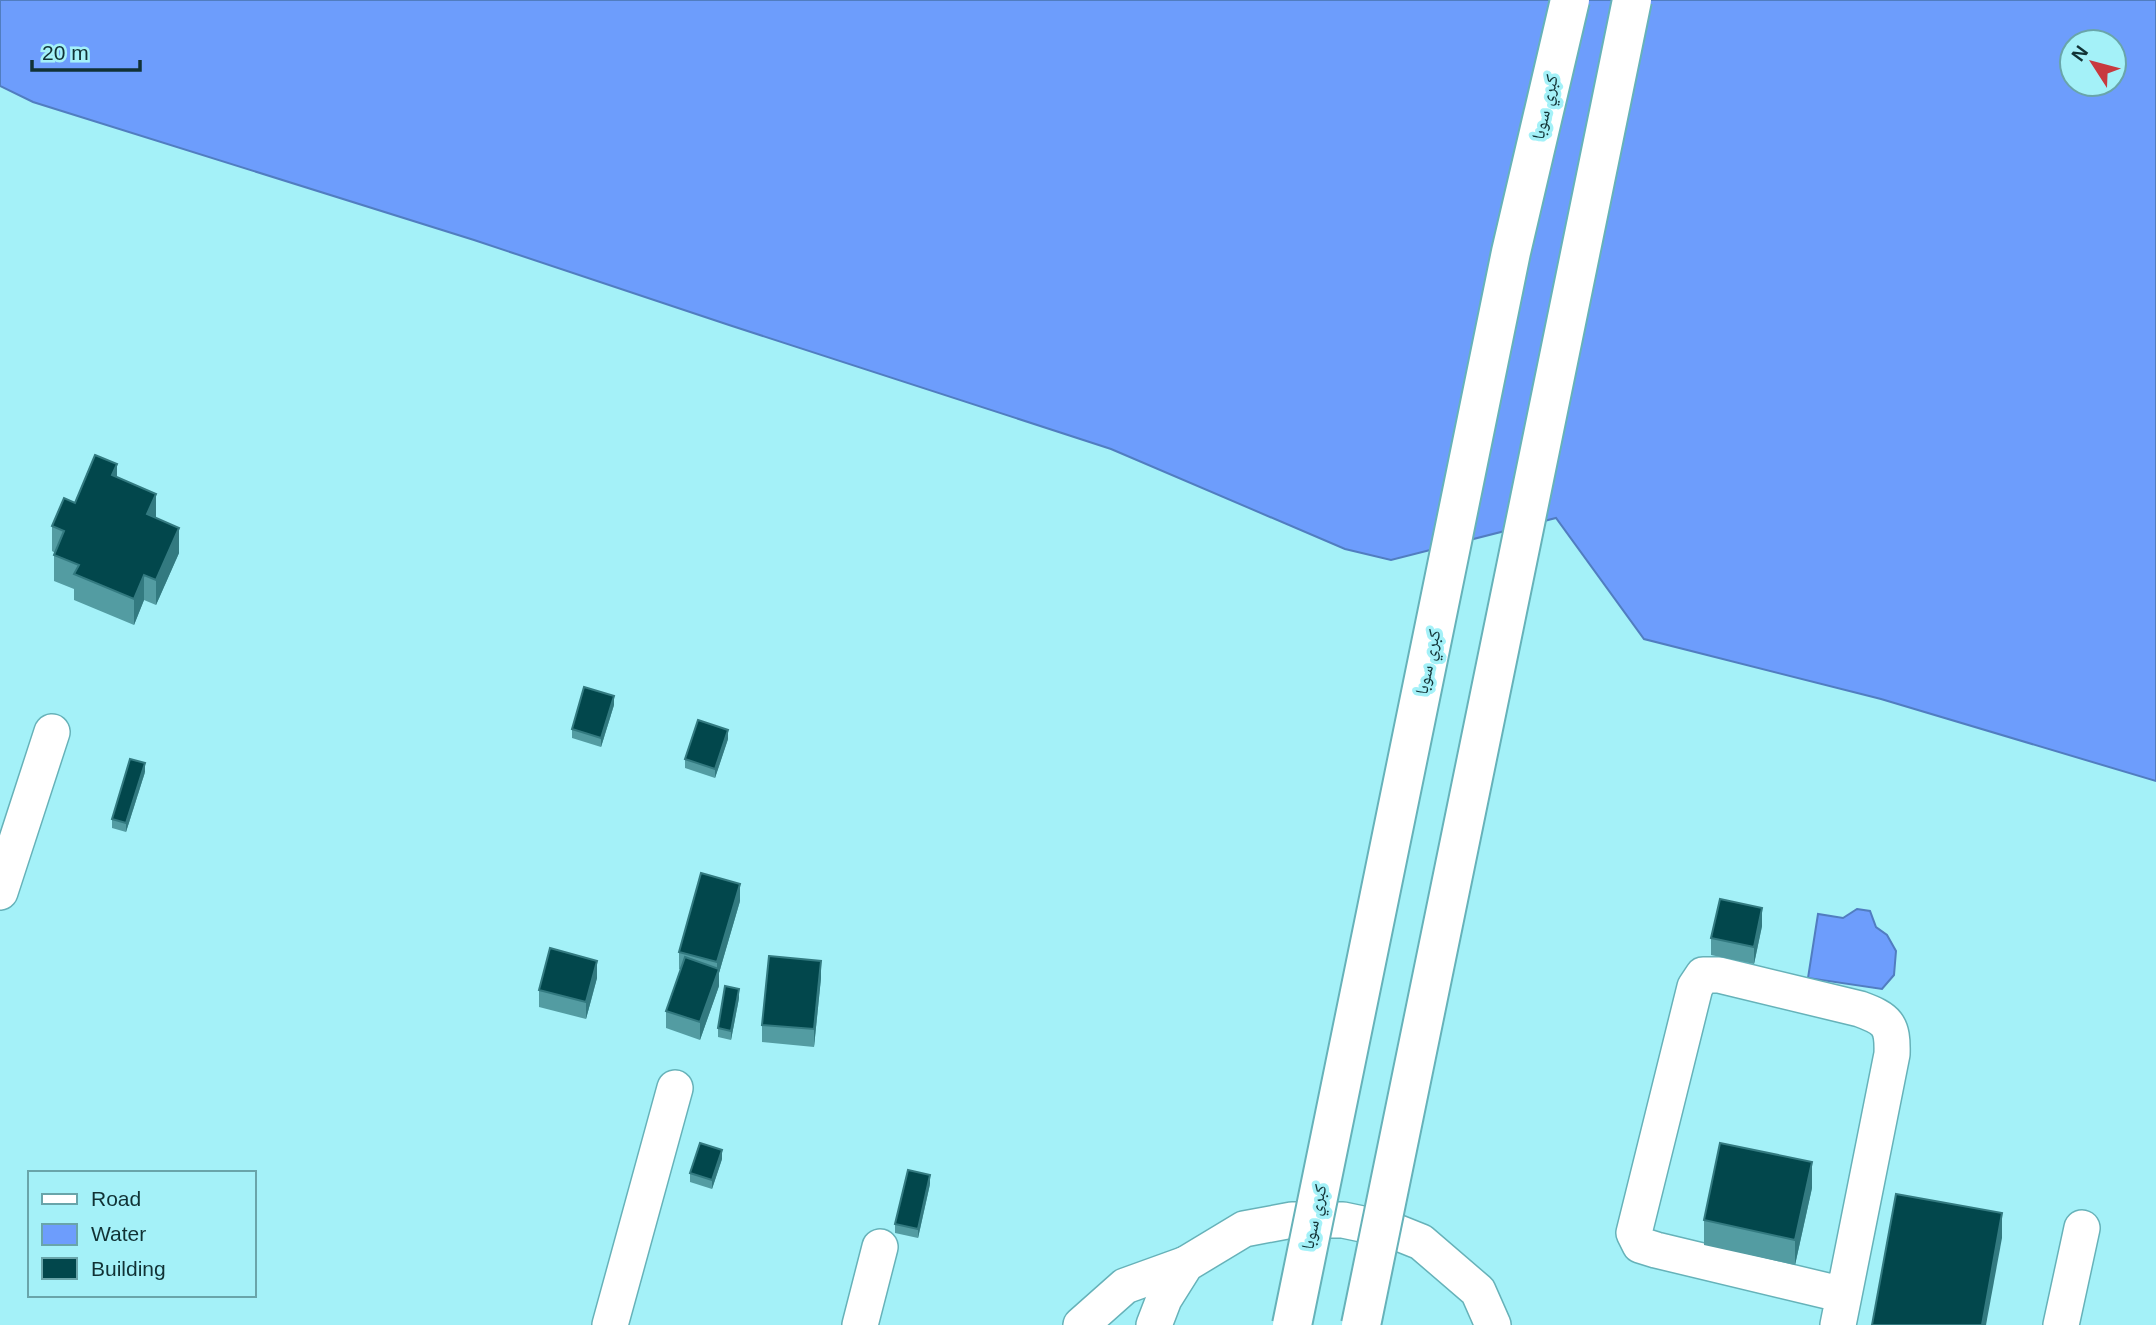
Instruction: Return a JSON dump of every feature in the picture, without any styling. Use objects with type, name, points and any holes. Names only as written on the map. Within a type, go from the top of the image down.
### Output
[{"type":"highway","name":"كبري سوبا","points":[[1292,1325],[1511,252],[1570,0]]},
{"type":"highway","points":[[1361,1325],[1632,0]]},
{"type":"street","points":[[0,892],[52,732]]},
{"type":"street","points":[[1703,975],[1719,975],[1860,1009],[1877,1015],[1889,1024],[1893,1037],[1892,1054],[1841,1310],[1640,1245],[1634,1233],[1695,987],[1703,975]]},
{"type":"street","points":[[610,1325],[675,1088]]},
{"type":"street","points":[[1081,1325],[1125,1286],[1186,1264],[1244,1229],[1292,1220],[1343,1220],[1391,1230],[1421,1242],[1478,1291],[1493,1325]]},
{"type":"street","points":[[2061,1325],[2082,1228]]},
{"type":"street","points":[[860,1325],[880,1247]]},
{"type":"street","points":[[1154,1325],[1164,1299],[1186,1264]]},
{"type":"water","points":[[0,0],[2156,0],[2156,781],[1881,699],[1644,639],[1556,518],[1391,560],[1345,549],[1111,449],[474,240],[33,102],[0,86]]},
{"type":"water","points":[[1857,909],[1870,911],[1876,927],[1887,935],[1896,951],[1894,975],[1882,989],[1808,978],[1818,914],[1843,918]]},
{"type":"building","points":[[95,455],[117,464],[112,475],[156,494],[147,514],[179,528],[156,580],[144,575],[134,599],[74,574],[79,565],[54,555],[64,531],[52,526],[64,498],[75,503]]},
{"type":"building","points":[[584,687],[614,696],[601,738],[572,729]]},
{"type":"building","points":[[698,720],[728,730],[715,769],[685,759]]},
{"type":"building","points":[[130,759],[145,763],[126,823],[112,819]]},
{"type":"building","points":[[701,873],[740,884],[717,962],[679,952]]},
{"type":"building","points":[[1720,899],[1762,908],[1754,947],[1711,938]]},
{"type":"building","points":[[550,948],[597,961],[586,1002],[539,990]]},
{"type":"building","points":[[769,956],[821,961],[814,1029],[762,1025]]},
{"type":"building","points":[[685,957],[719,969],[700,1022],[666,1011]]},
{"type":"building","points":[[725,986],[739,989],[731,1031],[718,1028]]},
{"type":"building","points":[[700,1143],[722,1150],[712,1180],[690,1173]]},
{"type":"building","points":[[1720,1143],[1812,1162],[1795,1240],[1704,1220]]},
{"type":"building","points":[[908,1170],[930,1175],[918,1229],[895,1224]]},
{"type":"building","points":[[1896,1194],[2002,1213],[1982,1325],[1872,1325]]}]
